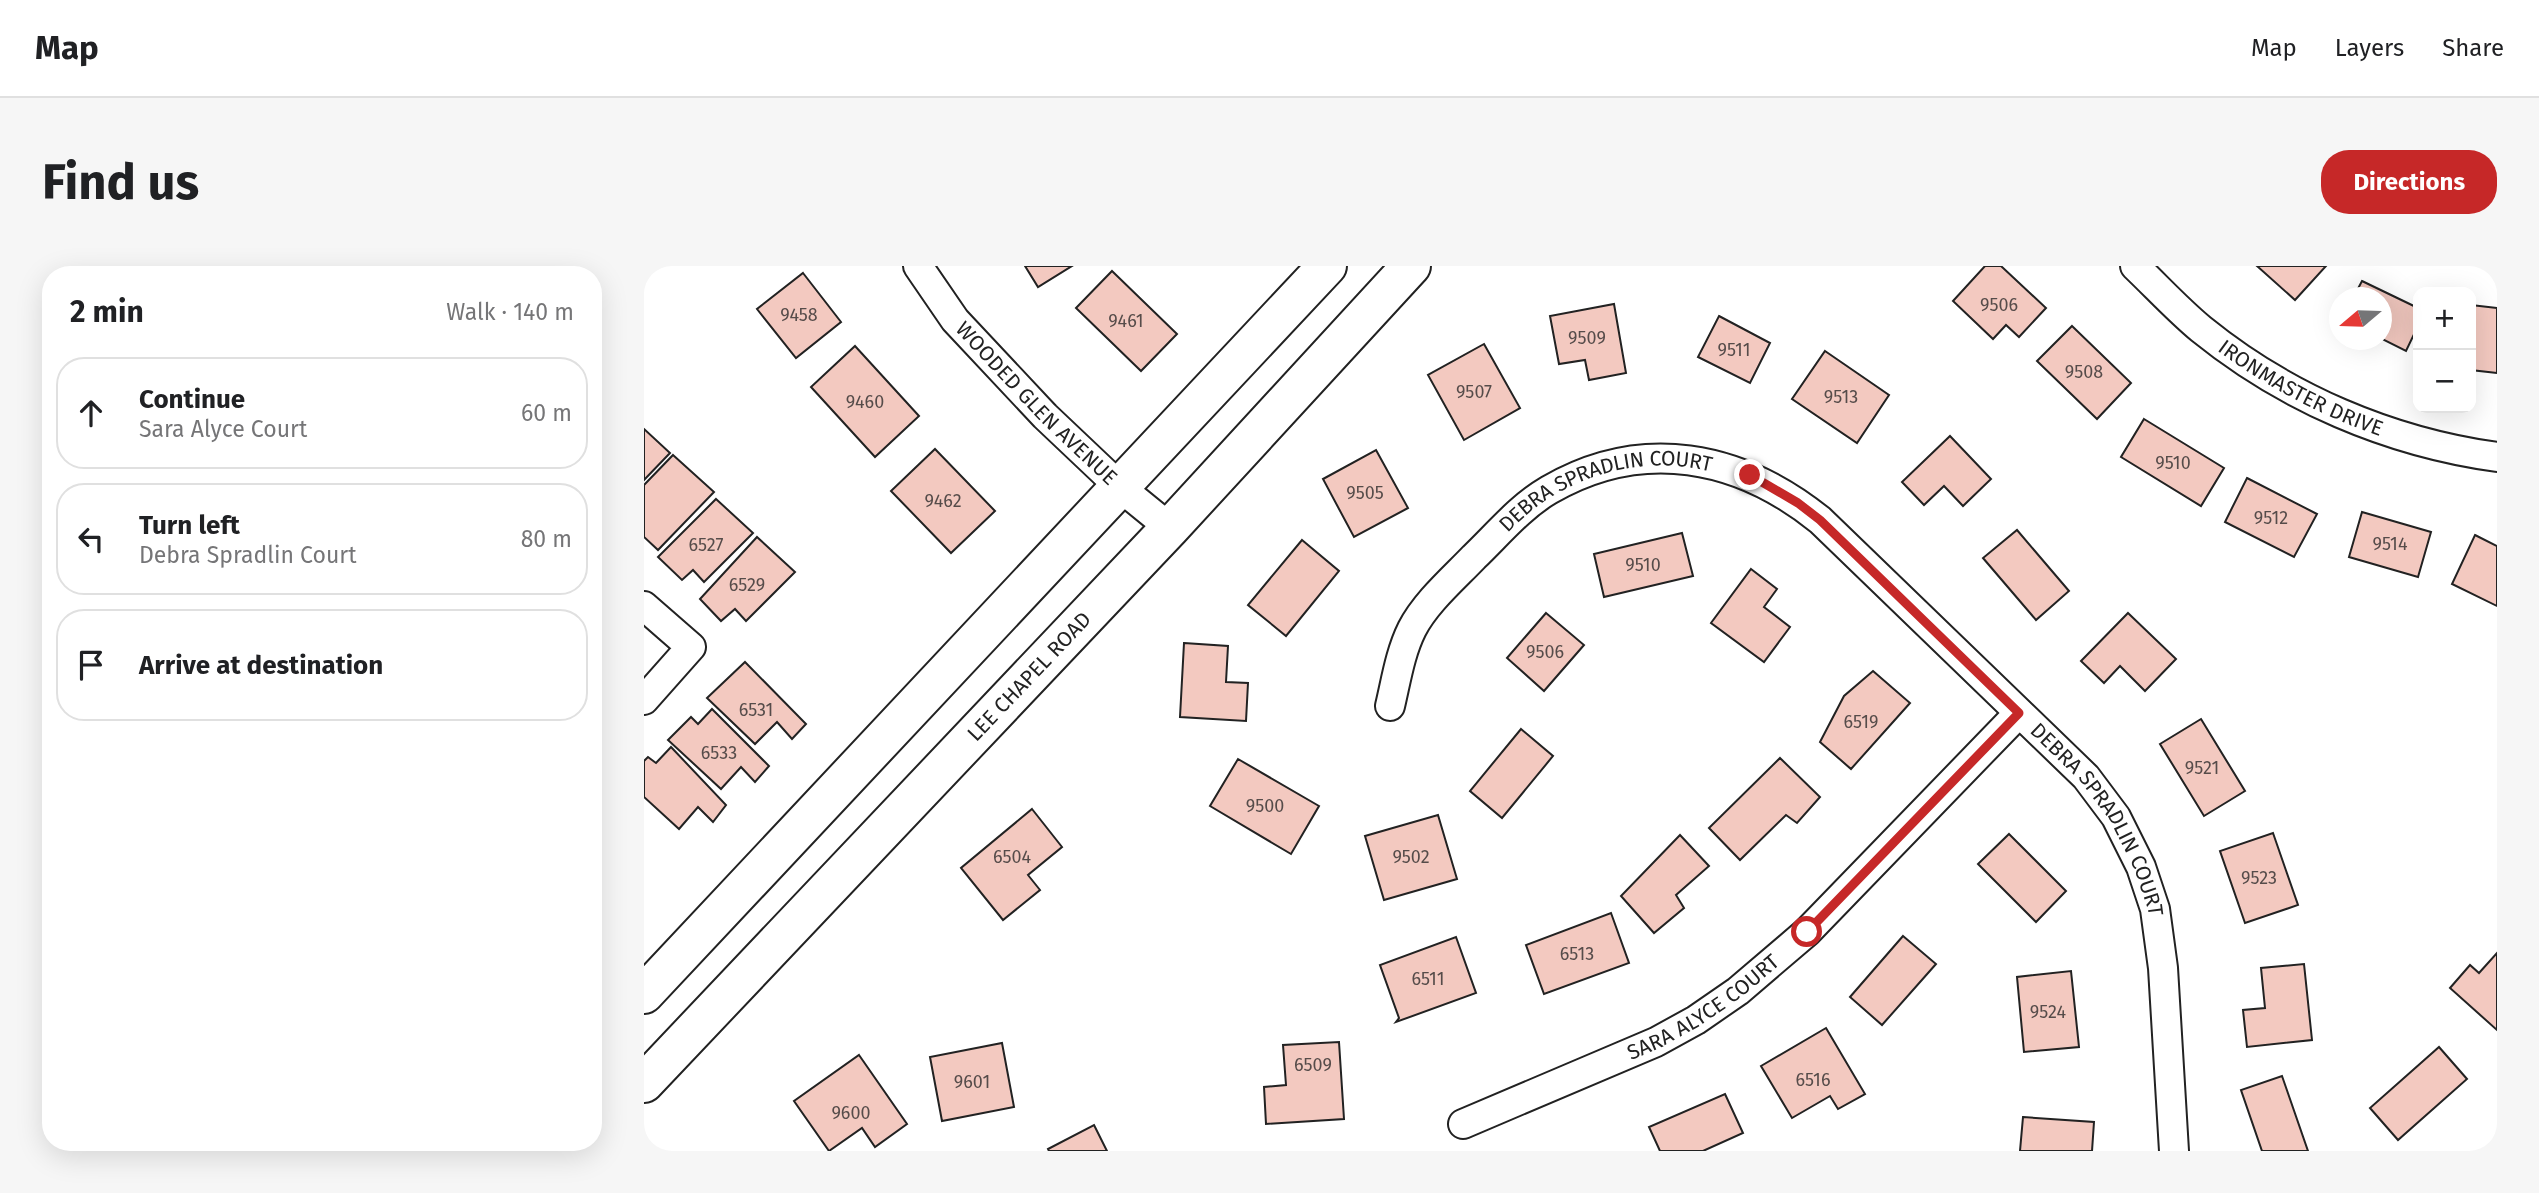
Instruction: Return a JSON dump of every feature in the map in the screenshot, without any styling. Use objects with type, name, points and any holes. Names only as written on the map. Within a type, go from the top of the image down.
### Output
[{"type":"main road","points":[[644,994],[1327,266]]},
{"type":"main road","name":"LEE CHAPEL ROAD","points":[[644,1083],[1170,528],[1411,266]]},
{"type":"street","name":"WOODED GLEN AVENUE","points":[[918,266],[965,330],[1045,415],[1121,488],[1170,528]]},
{"type":"street","name":"IRONMASTER DRIVE","points":[[2135,266],[2199,327],[2239,358],[2292,390],[2332,411],[2374,428],[2461,452],[2497,457]]},
{"type":"street","name":"DEBRA SPRADLIN COURT","points":[[1390,706],[1404,650],[1413,628],[1432,601],[1513,518],[1548,491],[1583,473],[1625,461],[1664,458],[1702,461],[1750,475],[1798,503],[1820,520],[2086,777],[2116,817],[2141,867],[2155,909],[2163,968],[2174,1151]]},
{"type":"street","points":[[644,606],[691,647],[644,700]]},
{"type":"street","name":"SARA ALYCE COURT","points":[[1463,1124],[1656,1042],[1696,1020],[1738,991],[1807,932],[2019,713]]},
{"type":"building","points":[[1025,266],[1072,266],[1038,287]]},
{"type":"building","points":[[1985,266],[2001,266],[2046,308],[2019,337],[2006,325],[1993,339],[1953,301]]},
{"type":"building","points":[[2257,266],[2326,266],[2295,300]]},
{"type":"building","points":[[1112,271],[1177,334],[1141,371],[1076,308]]},
{"type":"building","points":[[803,273],[841,322],[796,358],[757,309]]},
{"type":"building","points":[[2362,281],[2374,287],[2359,287]]},
{"type":"building","points":[[2392,295],[2413,306],[2413,336],[2406,351],[2392,344]]},
{"type":"building","points":[[1614,304],[1626,373],[1589,380],[1585,360],[1559,364],[1550,316]]},
{"type":"building","points":[[2476,306],[2497,308],[2497,373],[2476,371]]},
{"type":"building","points":[[1719,316],[1770,343],[1750,383],[1698,357]]},
{"type":"building","points":[[2072,326],[2131,383],[2097,419],[2037,361]]},
{"type":"building","points":[[1484,344],[1520,408],[1464,440],[1428,375]]},
{"type":"building","points":[[855,346],[919,416],[875,457],[811,387]]},
{"type":"building","points":[[1825,351],[1889,395],[1857,443],[1792,399]]},
{"type":"building","points":[[2144,419],[2224,468],[2201,506],[2121,457]]},
{"type":"building","points":[[644,429],[670,453],[644,480]]},
{"type":"building","points":[[1950,436],[1991,479],[1963,506],[1944,486],[1924,505],[1902,482]]},
{"type":"building","points":[[935,449],[995,511],[951,553],[891,491]]},
{"type":"building","points":[[1376,450],[1408,508],[1354,537],[1323,479]]},
{"type":"building","points":[[673,455],[714,492],[658,550],[644,537],[644,485]]},
{"type":"building","points":[[2247,478],[2317,514],[2294,557],[2225,522]]},
{"type":"building","points":[[716,499],[753,533],[704,582],[693,570],[682,580],[658,557]]},
{"type":"building","points":[[2362,512],[2431,532],[2418,577],[2349,557]]},
{"type":"building","points":[[2017,530],[2069,591],[2036,620],[1983,558]]},
{"type":"building","points":[[1682,533],[1693,576],[1604,597],[1594,554]]},
{"type":"building","points":[[2475,535],[2497,546],[2497,606],[2452,584]]},
{"type":"building","points":[[757,537],[795,572],[746,621],[735,609],[721,621],[700,599]]},
{"type":"building","points":[[1302,540],[1339,571],[1286,636],[1248,605]]},
{"type":"building","points":[[1751,569],[1777,589],[1764,607],[1790,627],[1764,662],[1711,623]]},
{"type":"building","points":[[1546,613],[1584,645],[1544,691],[1507,658]]},
{"type":"building","points":[[2128,613],[2176,659],[2145,691],[2120,666],[2104,683],[2081,661]]},
{"type":"building","points":[[1184,643],[1228,646],[1226,682],[1248,683],[1246,721],[1180,717]]},
{"type":"building","points":[[745,662],[806,724],[792,739],[777,722],[755,744],[707,698]]},
{"type":"building","points":[[1873,671],[1910,703],[1851,769],[1820,742],[1844,696]]},
{"type":"building","points":[[712,709],[769,766],[755,782],[741,767],[721,789],[668,740],[691,717],[698,724]]},
{"type":"building","points":[[2201,719],[2245,791],[2204,816],[2160,744]]},
{"type":"building","points":[[1521,729],[1553,756],[1502,818],[1470,791]]},
{"type":"building","points":[[671,747],[726,805],[713,822],[698,807],[679,829],[644,797],[644,761],[648,757],[656,763]]},
{"type":"building","points":[[1780,758],[1820,797],[1797,823],[1786,815],[1740,860],[1709,828]]},
{"type":"building","points":[[1238,759],[1319,806],[1291,854],[1210,806]]},
{"type":"building","points":[[1032,809],[1062,847],[1028,875],[1040,890],[1003,920],[961,868]]},
{"type":"building","points":[[1438,815],[1457,879],[1384,900],[1365,836]]},
{"type":"building","points":[[2273,833],[2298,905],[2245,923],[2220,851]]},
{"type":"building","points":[[2009,834],[2066,891],[2036,922],[1978,864]]},
{"type":"building","points":[[1680,835],[1709,866],[1676,895],[1684,908],[1654,933],[1621,896]]},
{"type":"building","points":[[1611,913],[1629,963],[1544,994],[1526,945]]},
{"type":"building","points":[[1903,936],[1936,964],[1882,1025],[1850,997]]},
{"type":"building","points":[[1456,937],[1476,993],[1396,1022],[1399,1018],[1380,965]]},
{"type":"building","points":[[2497,953],[2497,1030],[2450,988],[2470,965],[2479,973]]},
{"type":"building","points":[[2304,964],[2312,1040],[2247,1047],[2243,1010],[2265,1008],[2261,968]]},
{"type":"building","points":[[2071,971],[2079,1047],[2024,1052],[2017,977]]},
{"type":"building","points":[[1826,1028],[1865,1094],[1838,1109],[1830,1096],[1792,1118],[1761,1066]]},
{"type":"building","points":[[1339,1042],[1344,1119],[1266,1124],[1264,1087],[1286,1085],[1283,1045]]},
{"type":"building","points":[[1002,1043],[1014,1107],[942,1121],[930,1057]]},
{"type":"building","points":[[2439,1047],[2467,1079],[2398,1140],[2370,1108]]},
{"type":"building","points":[[859,1055],[907,1124],[875,1147],[862,1128],[829,1151],[794,1101]]},
{"type":"building","points":[[2282,1076],[2308,1151],[2262,1151],[2241,1090]]},
{"type":"building","points":[[1725,1094],[1743,1133],[1703,1151],[1660,1151],[1649,1127]]},
{"type":"building","points":[[2023,1117],[2094,1122],[2092,1151],[2020,1151]]},
{"type":"building","points":[[1094,1125],[1107,1151],[1049,1151],[1048,1149]]},
{"type":"route","points":[[1750,475],[1798,503],[1820,520],[2019,713],[1807,932]]}]
